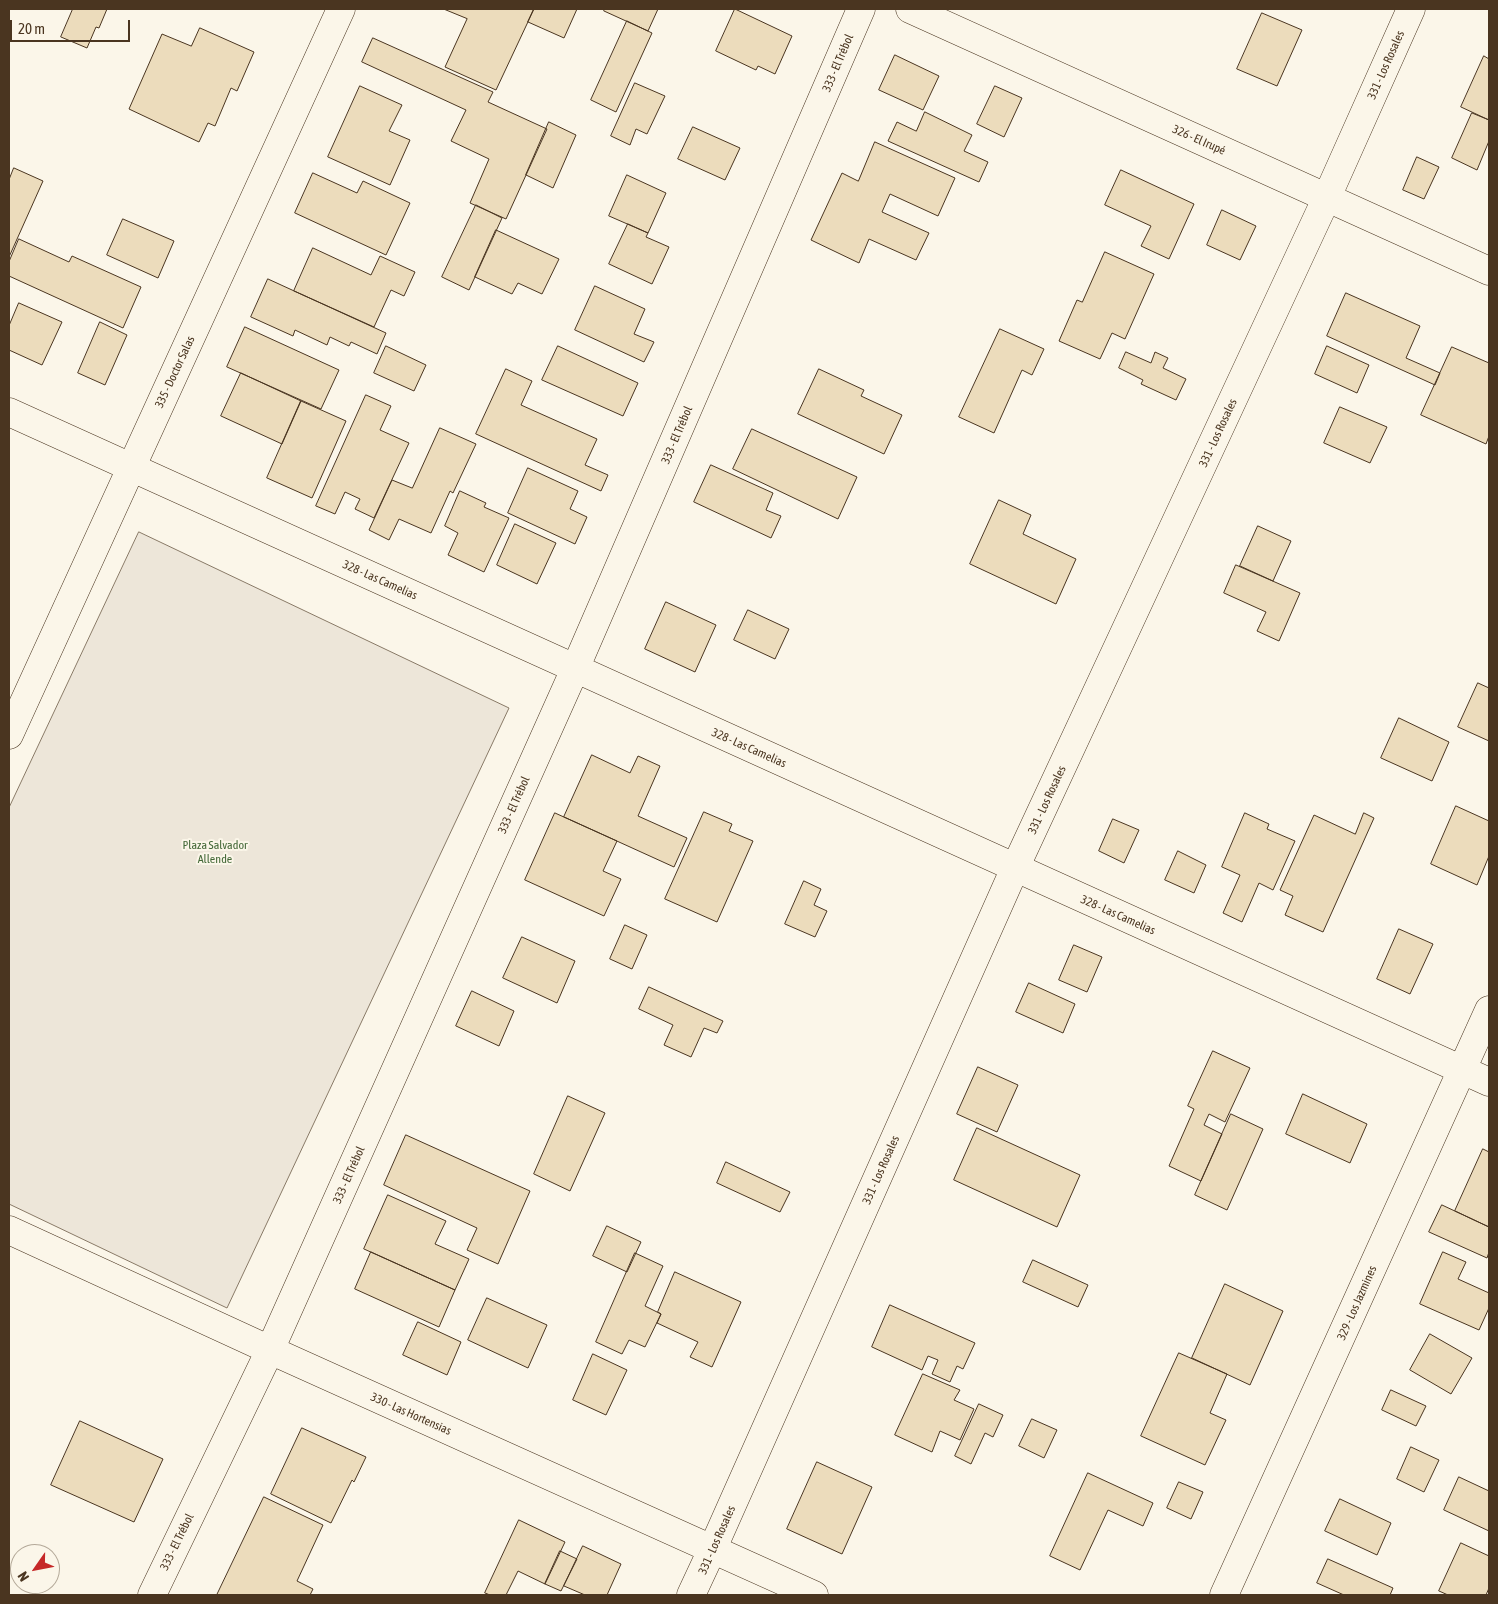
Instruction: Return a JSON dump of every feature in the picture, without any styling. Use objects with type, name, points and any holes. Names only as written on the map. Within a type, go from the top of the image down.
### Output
[{"type":"street","name":"335 - Doctor Salas","points":[[9,735],[341,9]]},
{"type":"street","name":"333 - El Trébol","points":[[152,1595],[270,1350],[575,669],[861,9]]},
{"type":"street","name":"326 - El Irupé","points":[[910,9],[1489,271]]},
{"type":"street","name":"331 - Los Rosales","points":[[691,1595],[1015,868],[1327,197],[1411,9]]},
{"type":"street","name":"328 - Las Camelias","points":[[9,412],[1489,1082]]},
{"type":"street","name":"329 - Los Jazmines","points":[[1224,1595],[1489,1010]]},
{"type":"street","name":"330 - Las Hortensias","points":[[9,1230],[270,1350],[814,1595]]},
{"type":"green space","name":"Plaza Salvador Allende","points":[[139,532],[509,708],[227,1308],[9,1204],[9,808]]},
{"type":"building","points":[[73,9],[107,9],[99,28],[96,27],[87,48],[61,37]]},
{"type":"building","points":[[444,9],[534,9],[496,90],[445,67],[467,19]]},
{"type":"building","points":[[534,9],[577,9],[564,38],[528,22]]},
{"type":"building","points":[[605,9],[658,9],[648,31],[604,11]]},
{"type":"building","points":[[735,9],[792,36],[775,74],[758,66],[756,70],[716,51]]},
{"type":"building","points":[[1262,13],[1302,30],[1277,86],[1237,69]]},
{"type":"building","points":[[627,21],[652,33],[616,112],[591,100]]},
{"type":"building","points":[[200,28],[254,52],[237,91],[231,88],[215,126],[208,123],[199,142],[129,109],[162,34],[191,46]]},
{"type":"building","points":[[373,38],[493,92],[488,102],[547,129],[506,219],[470,203],[489,159],[451,141],[466,110],[362,62]]},
{"type":"building","points":[[895,55],[939,76],[923,110],[879,90]]},
{"type":"building","points":[[1484,56],[1489,59],[1489,120],[1461,107]]},
{"type":"building","points":[[635,83],[665,96],[647,134],[636,129],[630,145],[611,136]]},
{"type":"building","points":[[360,86],[402,105],[389,131],[410,140],[390,185],[328,157]]},
{"type":"building","points":[[995,86],[1022,98],[1004,137],[977,124]]},
{"type":"building","points":[[925,112],[972,135],[964,151],[988,162],[979,182],[888,141],[897,122],[916,131]]},
{"type":"building","points":[[1472,113],[1489,120],[1489,141],[1477,170],[1452,158]]},
{"type":"building","points":[[549,122],[576,135],[553,188],[526,175]]},
{"type":"building","points":[[693,127],[740,148],[725,180],[678,159]]},
{"type":"building","points":[[875,142],[955,178],[938,216],[890,194],[882,212],[929,233],[916,260],[869,239],[859,263],[811,240],[842,173],[858,181]]},
{"type":"building","points":[[1417,157],[1439,167],[1424,199],[1403,190]]},
{"type":"building","points":[[14,168],[43,181],[9,257],[9,180]]},
{"type":"building","points":[[1121,170],[1194,204],[1169,259],[1141,246],[1151,226],[1105,205]]},
{"type":"building","points":[[313,173],[357,193],[363,181],[410,203],[386,255],[295,213]]},
{"type":"building","points":[[627,175],[666,193],[648,233],[609,216]]},
{"type":"building","points":[[476,205],[502,218],[469,290],[442,277]]},
{"type":"building","points":[[1222,210],[1256,226],[1240,260],[1207,245]]},
{"type":"building","points":[[123,219],[174,241],[158,278],[107,255]]},
{"type":"building","points":[[628,224],[648,233],[646,237],[669,247],[652,284],[609,264]]},
{"type":"building","points":[[496,230],[559,259],[542,294],[518,283],[512,294],[475,277]]},
{"type":"building","points":[[19,239],[69,262],[72,256],[141,287],[123,328],[9,276],[9,262]]},
{"type":"building","points":[[313,248],[371,275],[380,256],[415,272],[404,296],[391,290],[374,327],[294,291]]},
{"type":"building","points":[[1105,252],[1154,274],[1125,339],[1112,333],[1100,359],[1059,341],[1077,300],[1082,302]]},
{"type":"building","points":[[268,279],[386,333],[377,354],[351,342],[349,346],[330,337],[327,345],[295,330],[293,336],[251,317]]},
{"type":"building","points":[[595,286],[645,309],[634,334],[654,342],[644,362],[575,330]]},
{"type":"building","points":[[1346,293],[1420,326],[1406,358],[1440,373],[1435,385],[1327,336]]},
{"type":"building","points":[[19,303],[62,322],[42,365],[9,350],[9,326]]},
{"type":"building","points":[[100,322],[127,335],[105,385],[78,373]]},
{"type":"building","points":[[245,327],[339,370],[321,409],[227,367]]},
{"type":"building","points":[[1000,329],[1044,349],[1032,375],[1022,370],[994,433],[959,417]]},
{"type":"building","points":[[386,346],[426,365],[414,391],[374,373]]},
{"type":"building","points":[[558,346],[638,383],[623,416],[542,380]]},
{"type":"building","points":[[1327,346],[1369,365],[1357,393],[1315,374]]},
{"type":"building","points":[[1452,347],[1489,363],[1489,436],[1486,444],[1421,415]]},
{"type":"building","points":[[1126,352],[1151,363],[1155,352],[1168,358],[1163,368],[1186,379],[1176,400],[1141,384],[1143,380],[1119,368]]},
{"type":"building","points":[[506,369],[532,381],[521,405],[597,439],[585,465],[608,475],[601,491],[476,434]]},
{"type":"building","points":[[819,369],[864,390],[861,396],[902,415],[884,454],[798,414]]},
{"type":"building","points":[[241,373],[301,401],[282,444],[221,416]]},
{"type":"building","points":[[366,395],[391,406],[380,430],[409,443],[374,518],[355,509],[360,499],[345,492],[335,514],[316,506]]},
{"type":"building","points":[[301,401],[346,421],[312,498],[267,478]]},
{"type":"building","points":[[1340,407],[1387,427],[1370,463],[1324,443]]},
{"type":"building","points":[[440,428],[476,444],[453,493],[450,491],[431,533],[399,519],[389,540],[369,530],[392,480],[412,488]]},
{"type":"building","points":[[752,429],[857,477],[838,519],[733,469]]},
{"type":"building","points":[[711,465],[773,493],[766,510],[781,516],[771,538],[694,502]]},
{"type":"building","points":[[528,468],[578,491],[570,509],[587,517],[575,544],[508,513]]},
{"type":"building","points":[[460,491],[486,503],[484,507],[509,518],[484,572],[448,555],[458,533],[445,526]]},
{"type":"building","points":[[999,500],[1031,515],[1023,534],[1076,559],[1056,604],[970,564]]},
{"type":"building","points":[[515,524],[556,543],[537,584],[497,565]]},
{"type":"building","points":[[1258,526],[1291,541],[1273,581],[1240,566]]},
{"type":"building","points":[[1236,565],[1300,593],[1279,641],[1257,631],[1266,612],[1224,593]]},
{"type":"building","points":[[666,602],[716,625],[695,672],[645,649]]},
{"type":"building","points":[[748,610],[789,629],[775,659],[734,640]]},
{"type":"building","points":[[1478,683],[1489,688],[1489,741],[1458,727]]},
{"type":"building","points":[[1399,718],[1449,742],[1432,781],[1381,758]]},
{"type":"building","points":[[592,755],[630,773],[638,756],[660,766],[638,816],[687,838],[674,867],[564,817]]},
{"type":"building","points":[[1456,806],[1489,821],[1489,856],[1477,885],[1431,864]]},
{"type":"building","points":[[704,812],[732,824],[729,831],[753,841],[717,922],[665,899]]},
{"type":"building","points":[[555,813],[617,841],[603,871],[621,879],[604,916],[525,880]]},
{"type":"building","points":[[1245,813],[1269,824],[1267,829],[1295,841],[1273,890],[1259,883],[1242,922],[1223,913],[1240,875],[1222,867]]},
{"type":"building","points":[[1364,813],[1374,818],[1323,932],[1285,915],[1293,896],[1280,890],[1314,815],[1355,834]]},
{"type":"building","points":[[1113,819],[1139,830],[1124,863],[1099,851]]},
{"type":"building","points":[[1178,851],[1206,865],[1194,893],[1165,880]]},
{"type":"building","points":[[804,881],[821,889],[814,905],[827,911],[815,937],[785,924]]},
{"type":"building","points":[[625,925],[647,935],[632,969],[610,959]]},
{"type":"building","points":[[1399,929],[1433,944],[1410,994],[1377,979]]},
{"type":"building","points":[[522,937],[575,961],[557,1003],[503,978]]},
{"type":"building","points":[[1074,945],[1102,957],[1087,992],[1059,980]]},
{"type":"building","points":[[1029,983],[1075,1004],[1063,1033],[1016,1012]]},
{"type":"building","points":[[649,987],[723,1021],[717,1033],[704,1028],[691,1057],[664,1045],[673,1025],[639,1009]]},
{"type":"building","points":[[472,991],[514,1011],[499,1046],[456,1026]]},
{"type":"building","points":[[1213,1051],[1250,1068],[1225,1122],[1209,1114],[1204,1125],[1222,1134],[1201,1181],[1169,1166],[1194,1109],[1188,1106]]},
{"type":"building","points":[[978,1067],[1018,1085],[997,1132],[957,1114]]},
{"type":"building","points":[[1303,1094],[1367,1124],[1350,1163],[1286,1134]]},
{"type":"building","points":[[568,1096],[605,1113],[570,1191],[534,1174]]},
{"type":"building","points":[[1231,1114],[1263,1129],[1227,1210],[1195,1195]]},
{"type":"building","points":[[977,1128],[1080,1175],[1057,1227],[954,1180]]},
{"type":"building","points":[[406,1135],[530,1191],[498,1264],[467,1250],[477,1228],[384,1185]]},
{"type":"building","points":[[1483,1149],[1489,1152],[1489,1227],[1455,1211]]},
{"type":"building","points":[[726,1162],[790,1192],[780,1212],[717,1183]]},
{"type":"building","points":[[388,1195],[446,1221],[435,1244],[469,1259],[455,1290],[364,1249]]},
{"type":"building","points":[[1442,1205],[1489,1227],[1489,1252],[1487,1258],[1429,1232]]},
{"type":"building","points":[[607,1226],[641,1242],[627,1272],[593,1256]]},
{"type":"building","points":[[371,1252],[455,1290],[439,1327],[355,1289]]},
{"type":"building","points":[[1443,1252],[1466,1262],[1458,1279],[1489,1293],[1489,1308],[1479,1330],[1420,1304]]},
{"type":"building","points":[[635,1253],[663,1266],[645,1306],[661,1314],[645,1347],[629,1340],[622,1354],[596,1342]]},
{"type":"building","points":[[1033,1260],[1088,1285],[1078,1307],[1023,1282]]},
{"type":"building","points":[[675,1272],[741,1302],[712,1367],[690,1357],[698,1342],[657,1323],[661,1314],[658,1312]]},
{"type":"building","points":[[1225,1284],[1283,1311],[1250,1385],[1192,1358]]},
{"type":"building","points":[[487,1298],[547,1325],[528,1368],[468,1340]]},
{"type":"building","points":[[890,1305],[975,1343],[963,1369],[957,1366],[950,1382],[932,1374],[938,1360],[928,1356],[922,1370],[872,1347]]},
{"type":"building","points":[[418,1322],[461,1342],[447,1375],[403,1355]]},
{"type":"building","points":[[1430,1334],[1472,1358],[1451,1394],[1410,1370]]},
{"type":"building","points":[[1179,1353],[1227,1374],[1210,1413],[1226,1420],[1205,1465],[1141,1436]]},
{"type":"building","points":[[593,1354],[627,1370],[606,1415],[573,1400]]},
{"type":"building","points":[[923,1374],[960,1390],[954,1400],[974,1409],[960,1440],[940,1431],[932,1452],[895,1435]]},
{"type":"building","points":[[1391,1390],[1426,1406],[1416,1426],[1382,1410]]},
{"type":"building","points":[[979,1404],[1003,1415],[993,1437],[985,1433],[971,1464],[955,1456]]},
{"type":"building","points":[[1032,1419],[1057,1430],[1044,1458],[1019,1446]]},
{"type":"building","points":[[80,1421],[163,1459],[134,1522],[51,1485]]},
{"type":"building","points":[[302,1428],[366,1457],[354,1482],[352,1480],[331,1523],[271,1494]]},
{"type":"building","points":[[1411,1447],[1439,1460],[1424,1492],[1397,1479]]},
{"type":"building","points":[[817,1462],[872,1487],[842,1554],[787,1529]]},
{"type":"building","points":[[1088,1473],[1153,1503],[1143,1526],[1108,1510],[1080,1570],[1050,1556]]},
{"type":"building","points":[[1459,1477],[1489,1491],[1489,1531],[1444,1510]]},
{"type":"building","points":[[1179,1482],[1203,1492],[1191,1519],[1167,1508]]},
{"type":"building","points":[[264,1497],[323,1525],[297,1581],[313,1589],[310,1595],[217,1595]]},
{"type":"building","points":[[1340,1499],[1391,1523],[1377,1555],[1325,1531]]},
{"type":"building","points":[[519,1520],[565,1542],[545,1584],[518,1571],[506,1595],[490,1595],[485,1593]]},
{"type":"building","points":[[1461,1543],[1489,1556],[1489,1588],[1486,1595],[1448,1595],[1439,1591]]},
{"type":"building","points":[[583,1546],[621,1564],[607,1595],[585,1595],[564,1586]]},
{"type":"building","points":[[560,1551],[577,1559],[561,1591],[545,1584]]},
{"type":"building","points":[[1328,1559],[1393,1588],[1390,1595],[1344,1595],[1317,1583]]}]
